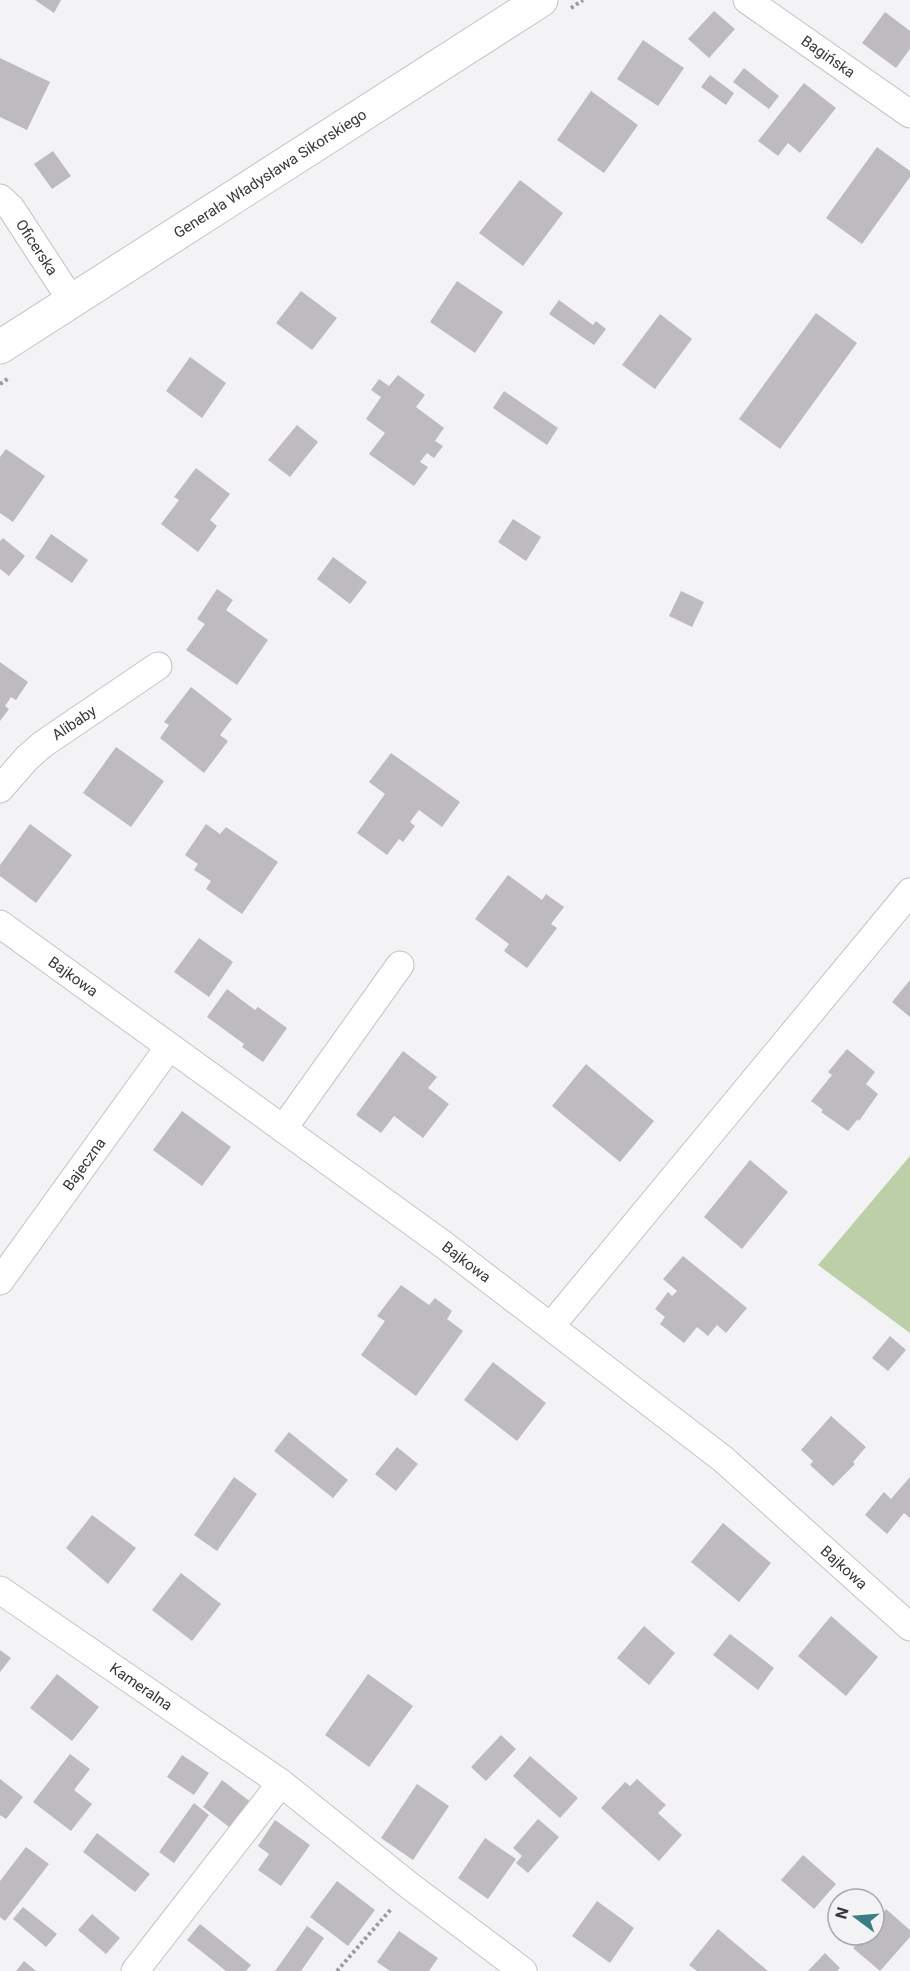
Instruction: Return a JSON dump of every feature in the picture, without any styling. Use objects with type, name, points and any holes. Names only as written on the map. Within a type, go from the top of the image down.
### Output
[{"type":"street","name":"Generała Władysława Sikorskiego","points":[[0,347],[541,0]]},
{"type":"street","name":"Bagińska","points":[[747,0],[910,114]]},
{"type":"street","name":"Oficerska","points":[[0,198],[10,208],[72,300]]},
{"type":"street","name":"Alibaby","points":[[0,789],[27,758],[43,744],[158,666]]},
{"type":"street","points":[[551,1326],[910,892]]},
{"type":"street","name":"Bajkowa","points":[[0,924],[444,1245],[551,1326],[723,1459],[910,1627]]},
{"type":"street","points":[[284,1129],[400,965]]},
{"type":"street","name":"Bajeczna","points":[[0,1281],[170,1047]]},
{"type":"street","name":"Kameralna","points":[[0,1590],[281,1783],[523,1971]]},
{"type":"street","points":[[135,1971],[281,1783]]},
{"type":"path","points":[[337,1971],[411,1886]]},
{"type":"green space","points":[[910,1156],[910,1333],[818,1265]]},
{"type":"building","points":[[35,0],[61,0],[54,13]]},
{"type":"building","points":[[714,11],[735,29],[709,58],[688,39]]},
{"type":"building","points":[[885,12],[910,31],[910,49],[896,68],[862,43]]},
{"type":"building","points":[[643,40],[684,68],[658,106],[617,79]]},
{"type":"building","points":[[0,58],[50,82],[27,130],[0,117]]},
{"type":"building","points":[[744,68],[779,96],[769,109],[733,82]]},
{"type":"building","points":[[710,75],[734,93],[726,105],[701,87]]},
{"type":"building","points":[[804,83],[836,108],[800,153],[788,143],[778,156],[758,141]]},
{"type":"building","points":[[591,91],[638,125],[604,173],[557,140]]},
{"type":"building","points":[[877,147],[910,171],[910,177],[862,244],[826,218]]},
{"type":"building","points":[[53,151],[71,176],[52,189],[34,164]]},
{"type":"building","points":[[520,180],[563,213],[523,266],[479,233]]},
{"type":"building","points":[[457,281],[503,312],[475,353],[430,322]]},
{"type":"building","points":[[301,291],[337,318],[312,350],[276,323]]},
{"type":"building","points":[[559,300],[593,325],[596,321],[606,329],[594,345],[549,314]]},
{"type":"building","points":[[816,313],[857,343],[780,449],[739,419]]},
{"type":"building","points":[[660,314],[692,339],[655,389],[622,365]]},
{"type":"building","points":[[190,357],[226,383],[202,418],[166,391]]},
{"type":"building","points":[[398,375],[425,395],[416,407],[444,428],[435,441],[443,446],[434,458],[427,453],[420,462],[428,467],[414,486],[369,454],[385,433],[366,419],[381,397],[371,390],[379,379],[389,386]]},
{"type":"building","points":[[504,391],[558,428],[547,445],[493,408]]},
{"type":"building","points":[[297,425],[318,442],[290,477],[268,460]]},
{"type":"building","points":[[6,449],[45,476],[13,522],[0,513],[0,457]]},
{"type":"building","points":[[196,468],[230,494],[210,520],[217,526],[198,552],[161,524],[179,500],[174,497]]},
{"type":"building","points":[[513,519],[541,537],[526,561],[498,542]]},
{"type":"building","points":[[51,534],[88,560],[72,583],[35,558]]},
{"type":"building","points":[[3,538],[25,556],[9,576],[0,569],[0,541]]},
{"type":"building","points":[[333,557],[367,582],[350,604],[317,579]]},
{"type":"building","points":[[217,589],[233,600],[226,610],[268,640],[237,685],[186,650],[205,624],[197,619]]},
{"type":"building","points":[[681,591],[704,602],[692,627],[669,616]]},
{"type":"building","points":[[0,662],[28,682],[16,700],[11,697],[5,706],[9,709],[0,721]]},
{"type":"building","points":[[191,687],[232,719],[220,735],[228,741],[204,773],[160,738],[169,725],[164,722]]},
{"type":"building","points":[[116,747],[164,781],[131,827],[83,793]]},
{"type":"building","points":[[391,753],[460,802],[442,827],[419,810],[410,822],[415,826],[403,842],[399,839],[387,855],[357,833],[385,794],[369,782]]},
{"type":"building","points":[[30,824],[72,855],[36,903],[0,876],[0,865]]},
{"type":"building","points":[[206,824],[220,834],[226,827],[278,862],[242,914],[206,889],[211,881],[194,870],[198,864],[185,855]]},
{"type":"building","points":[[508,875],[542,900],[546,894],[564,907],[551,924],[557,928],[527,968],[504,951],[509,944],[475,919]]},
{"type":"building","points":[[199,938],[233,962],[209,997],[174,972]]},
{"type":"building","points":[[910,980],[910,1017],[892,1002]]},
{"type":"building","points":[[227,989],[255,1010],[258,1007],[287,1028],[263,1062],[242,1047],[244,1044],[207,1017]]},
{"type":"building","points":[[847,1049],[875,1072],[866,1084],[878,1094],[859,1121],[858,1119],[848,1131],[821,1112],[823,1110],[811,1101],[832,1075],[828,1072]]},
{"type":"building","points":[[403,1051],[437,1077],[428,1088],[449,1104],[423,1138],[394,1116],[381,1133],[356,1115]]},
{"type":"building","points":[[586,1064],[654,1121],[620,1162],[552,1106]]},
{"type":"building","points":[[182,1111],[231,1147],[202,1186],[153,1150]]},
{"type":"building","points":[[750,1160],[788,1192],[742,1249],[704,1217]]},
{"type":"building","points":[[683,1256],[747,1308],[726,1333],[717,1325],[708,1336],[697,1327],[684,1343],[660,1324],[665,1317],[655,1309],[668,1292],[672,1296],[677,1291],[663,1279]]},
{"type":"building","points":[[401,1285],[429,1305],[435,1298],[452,1311],[447,1319],[463,1331],[416,1396],[361,1355],[385,1321],[377,1316]]},
{"type":"building","points":[[890,1336],[906,1350],[888,1371],[872,1358]]},
{"type":"building","points":[[493,1362],[546,1403],[517,1441],[464,1400]]},
{"type":"building","points":[[831,1416],[866,1447],[853,1462],[855,1464],[833,1486],[810,1465],[813,1461],[801,1450]]},
{"type":"building","points":[[289,1432],[348,1480],[333,1498],[274,1451]]},
{"type":"building","points":[[397,1447],[418,1464],[396,1491],[375,1474]]},
{"type":"building","points":[[234,1477],[257,1494],[217,1551],[194,1535]]},
{"type":"building","points":[[910,1477],[910,1518],[904,1513],[887,1534],[865,1515],[884,1492],[891,1499]]},
{"type":"building","points":[[92,1515],[136,1548],[108,1584],[66,1548]]},
{"type":"building","points":[[723,1523],[771,1563],[739,1602],[691,1562]]},
{"type":"building","points":[[181,1573],[221,1604],[192,1641],[152,1610]]},
{"type":"building","points":[[831,1616],[878,1657],[846,1696],[798,1656]]},
{"type":"building","points":[[644,1626],[675,1653],[649,1685],[617,1658]]},
{"type":"building","points":[[730,1634],[774,1668],[758,1690],[713,1655]]},
{"type":"building","points":[[0,1650],[11,1658],[0,1672]]},
{"type":"building","points":[[57,1674],[99,1707],[72,1741],[30,1708]]},
{"type":"building","points":[[368,1674],[413,1706],[369,1767],[325,1735]]},
{"type":"building","points":[[501,1735],[516,1749],[486,1781],[471,1767]]},
{"type":"building","points":[[70,1754],[90,1769],[74,1790],[92,1804],[71,1831],[33,1802]]},
{"type":"building","points":[[182,1755],[209,1773],[194,1795],[167,1777]]},
{"type":"building","points":[[530,1756],[578,1798],[560,1818],[513,1776]]},
{"type":"building","points":[[0,1779],[23,1797],[6,1819],[0,1815]]},
{"type":"building","points":[[637,1779],[666,1805],[658,1813],[682,1835],[659,1861],[601,1808],[625,1782],[630,1786]]},
{"type":"building","points":[[222,1780],[252,1803],[233,1830],[203,1807]]},
{"type":"building","points":[[417,1784],[449,1806],[413,1860],[381,1838]]},
{"type":"building","points":[[194,1803],[209,1815],[174,1863],[159,1852]]},
{"type":"building","points":[[538,1819],[559,1837],[528,1873],[516,1863],[522,1856],[513,1848]]},
{"type":"building","points":[[275,1820],[310,1845],[281,1886],[258,1870],[269,1854],[258,1846]]},
{"type":"building","points":[[97,1833],[150,1874],[135,1892],[83,1852]]},
{"type":"building","points":[[485,1838],[516,1859],[488,1899],[458,1878]]},
{"type":"building","points":[[26,1847],[49,1864],[5,1921],[0,1917],[0,1881]]},
{"type":"building","points":[[803,1855],[836,1884],[833,1887],[826,1887],[826,1895],[814,1909],[781,1880]]},
{"type":"building","points":[[337,1881],[375,1910],[348,1946],[310,1917]]},
{"type":"building","points":[[597,1901],[634,1928],[610,1963],[572,1936]]},
{"type":"building","points":[[23,1907],[57,1934],[46,1947],[13,1919]]},
{"type":"building","points":[[886,1909],[910,1930],[910,1937],[880,1971],[853,1948],[886,1947]]},
{"type":"building","points":[[92,1914],[120,1938],[106,1954],[78,1930]]},
{"type":"building","points":[[200,1924],[251,1965],[246,1971],[226,1971],[187,1940]]},
{"type":"building","points":[[307,1926],[324,1938],[301,1971],[275,1971]]},
{"type":"building","points":[[718,1929],[768,1971],[697,1971],[689,1965]]},
{"type":"building","points":[[399,1931],[438,1958],[429,1971],[390,1971],[377,1962]]},
{"type":"building","points":[[825,1953],[840,1968],[837,1971],[808,1971]]},
{"type":"building","points":[[24,1961],[36,1971],[16,1971]]}]
